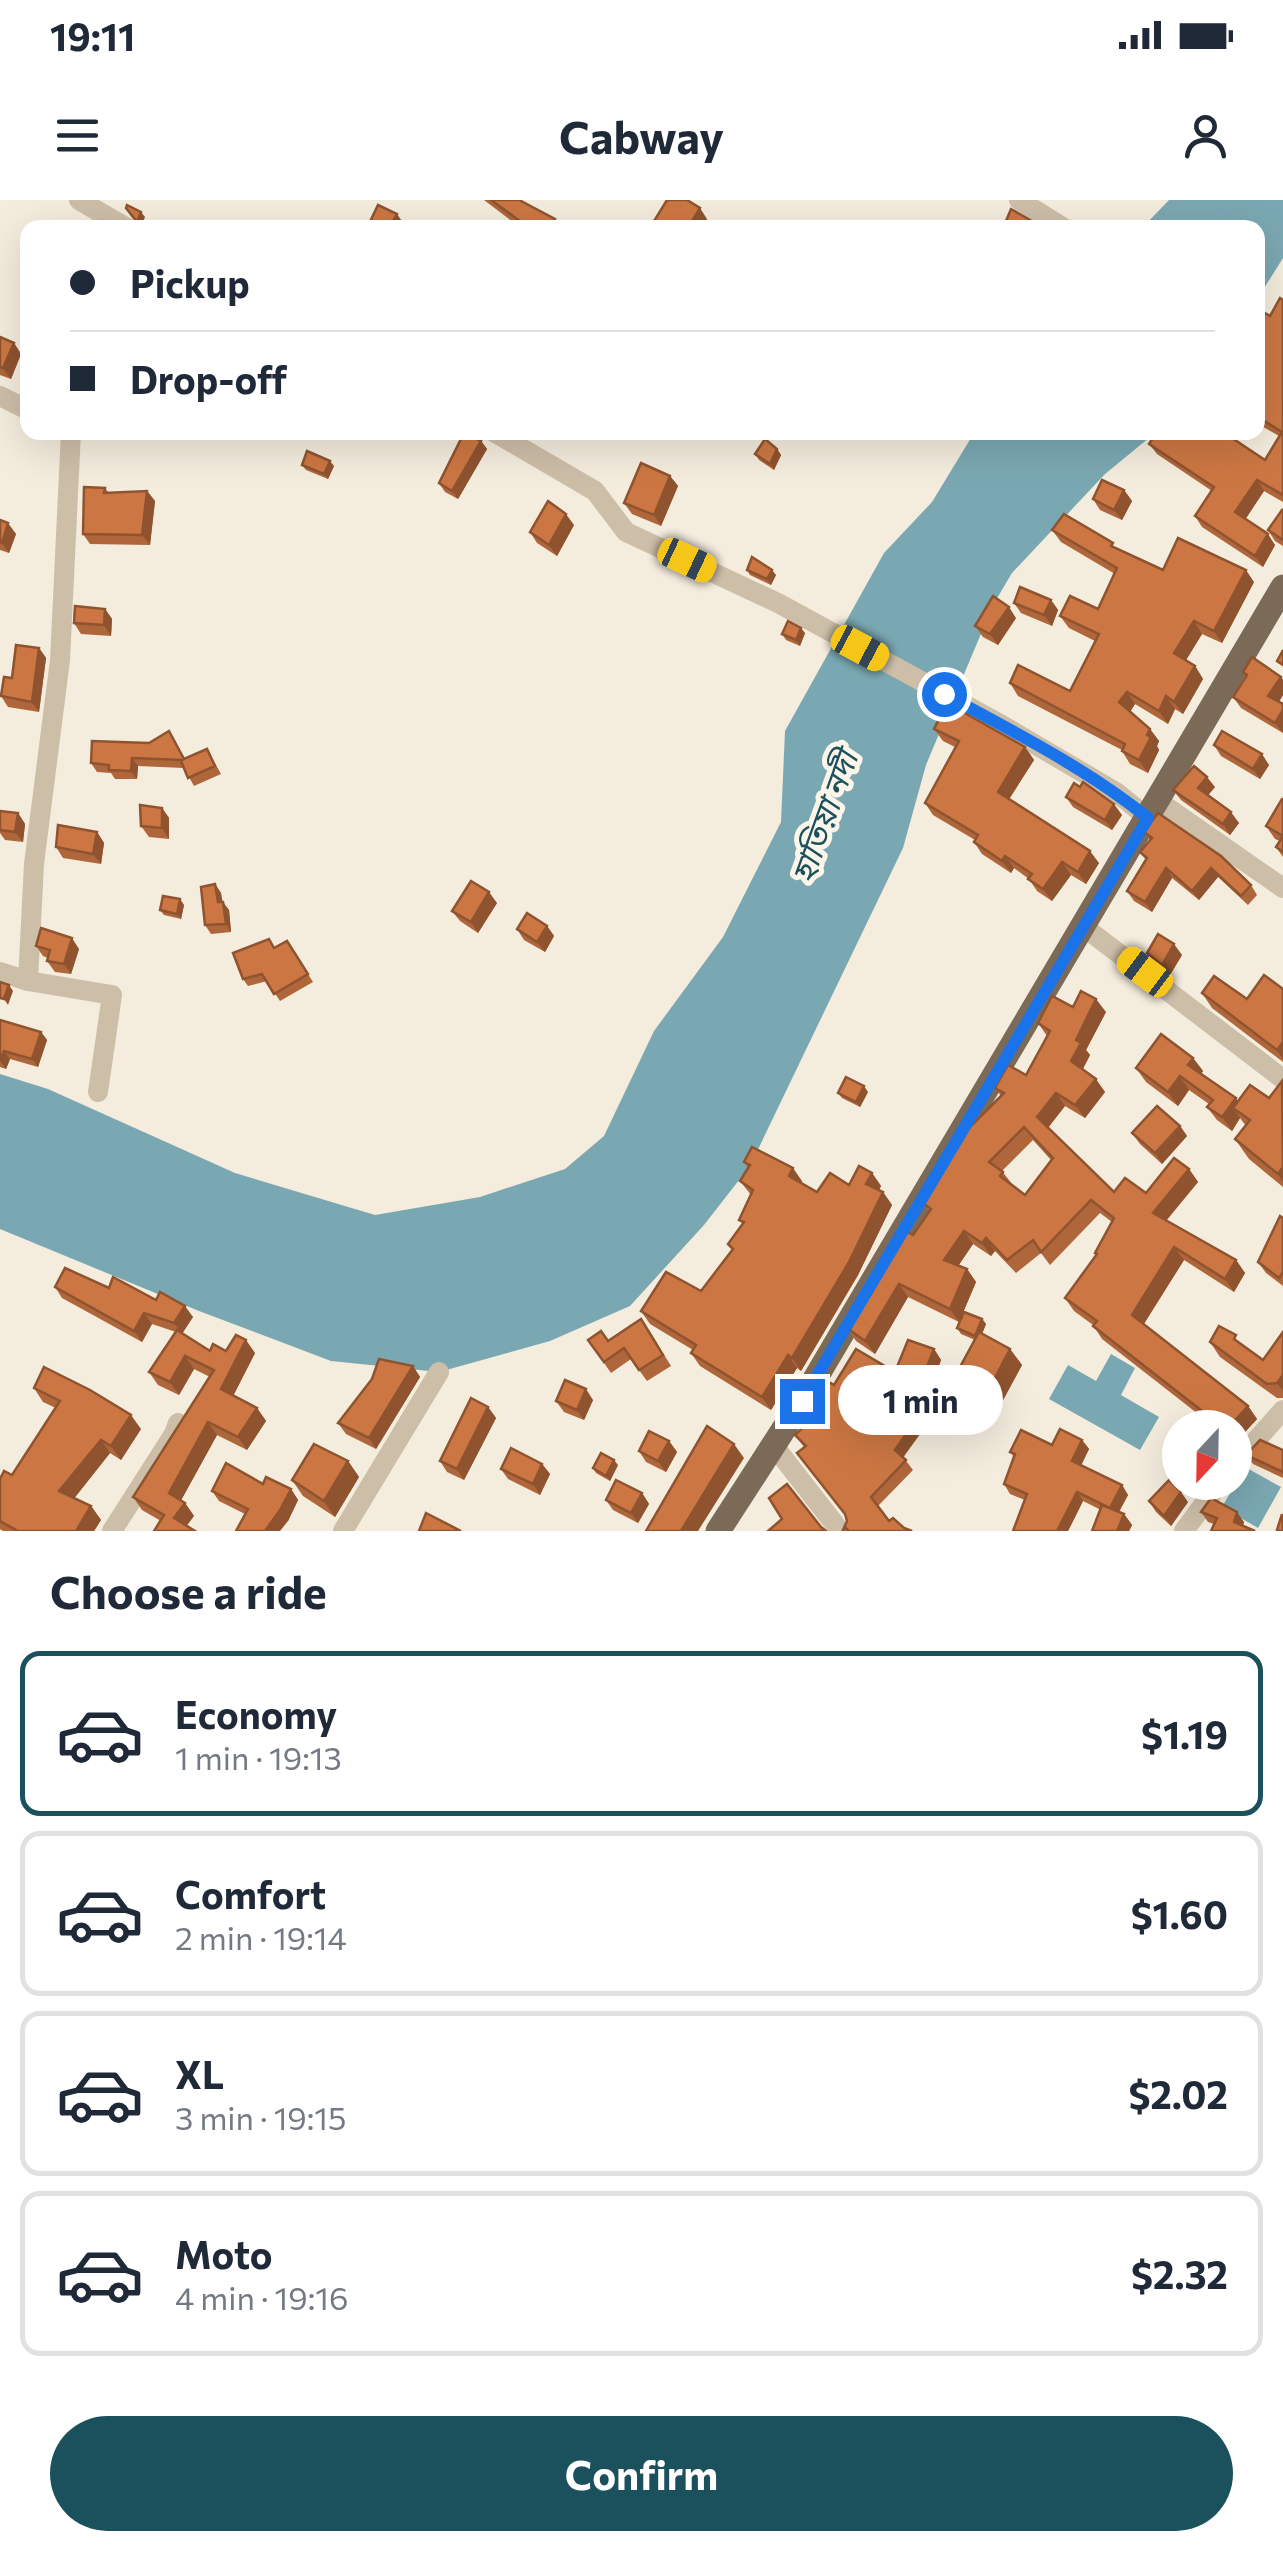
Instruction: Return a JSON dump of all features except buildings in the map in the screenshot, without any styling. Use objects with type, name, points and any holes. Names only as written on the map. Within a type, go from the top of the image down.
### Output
[{"type":"main road","points":[[718,1531],[774,1446],[1283,587]]},
{"type":"street","points":[[80,200],[113,220]]},
{"type":"street","points":[[1019,200],[1051,220]]},
{"type":"street","points":[[28,981],[34,864],[60,660],[71,440]]},
{"type":"street","points":[[507,440],[595,492],[626,532],[778,603],[1153,810],[1283,888]]},
{"type":"street","points":[[1084,926],[1283,1078]]},
{"type":"street","points":[[0,972],[28,981],[112,995],[98,1092]]},
{"type":"street","points":[[342,1531],[439,1372]]},
{"type":"street","points":[[1252,1445],[1283,1410]]},
{"type":"street","points":[[112,1531],[178,1422]]},
{"type":"street","points":[[774,1446],[840,1531]]},
{"type":"street","points":[[1184,1531],[1207,1500]]},
{"type":"water","points":[[1169,200],[1283,200],[1283,258],[1265,287],[1265,220],[1150,220]]},
{"type":"water","name":"হাতিয়া নদী","points":[[970,440],[1146,440],[1105,474],[1012,573],[993,605],[926,765],[903,848],[750,1166],[704,1225],[630,1306],[550,1341],[439,1372],[331,1361],[0,1229],[0,1074],[48,1089],[235,1173],[375,1215],[480,1197],[565,1169],[604,1136],[654,1031],[723,937],[781,822],[785,731],[884,553],[932,502]]},
{"type":"water","points":[[1111,1354],[1135,1368],[1121,1395],[1159,1417],[1140,1450],[1049,1399],[1068,1365],[1096,1381]]},
{"type":"water","points":[[1252,1471],[1281,1487],[1258,1528],[1222,1507],[1226,1500],[1252,1500]]},
{"type":"route","points":[[802,1401],[1148,818],[1068,762],[944,694]]}]
